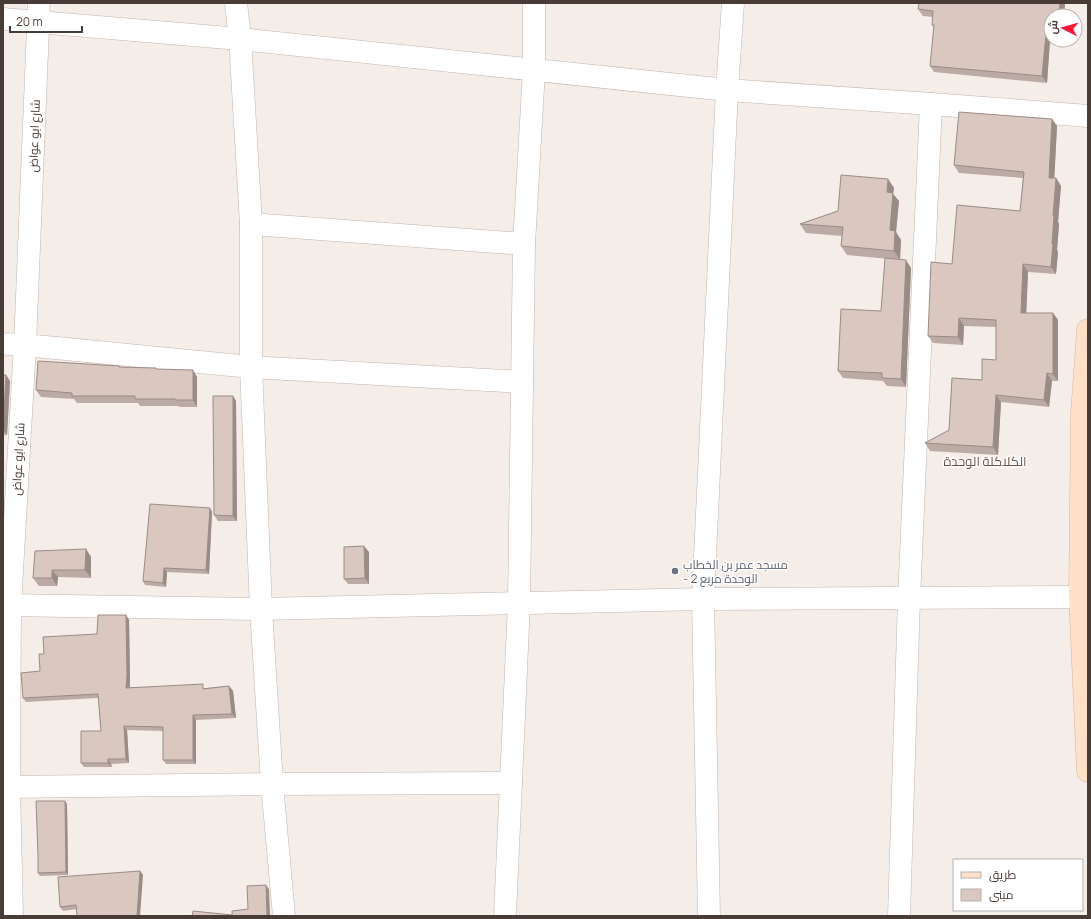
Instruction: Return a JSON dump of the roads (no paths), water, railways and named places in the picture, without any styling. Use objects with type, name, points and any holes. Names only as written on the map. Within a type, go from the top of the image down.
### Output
[{"type":"street","points":[[236,3],[240,39],[251,224],[251,368],[261,609],[272,784],[284,916]]},
{"type":"street","points":[[505,916],[519,603],[524,244],[534,70],[534,3]]},
{"type":"street","points":[[709,916],[703,599],[727,90],[733,3]]},
{"type":"street","points":[[3,19],[39,12],[240,39],[727,90],[1088,116]]},
{"type":"street","name":"شارع ابو عواض","points":[[12,916],[6,787],[7,605],[25,345],[39,12]]},
{"type":"street","points":[[899,916],[909,599],[931,104]]},
{"type":"street","points":[[251,224],[524,244]]},
{"type":"street","points":[[1088,330],[1082,412],[1088,769]]},
{"type":"street","points":[[3,344],[251,368],[522,382]]},
{"type":"street","points":[[7,605],[261,609],[703,599],[1084,597]]},
{"type":"street","points":[[6,787],[511,783]]},
{"type":"place","name":"مسجد عمر بن الخطاب - الوحدة مربع 2","points":[[675,571]]},
{"type":"district","name":"الكلاكلة الوحدة","points":[[985,461]]}]
